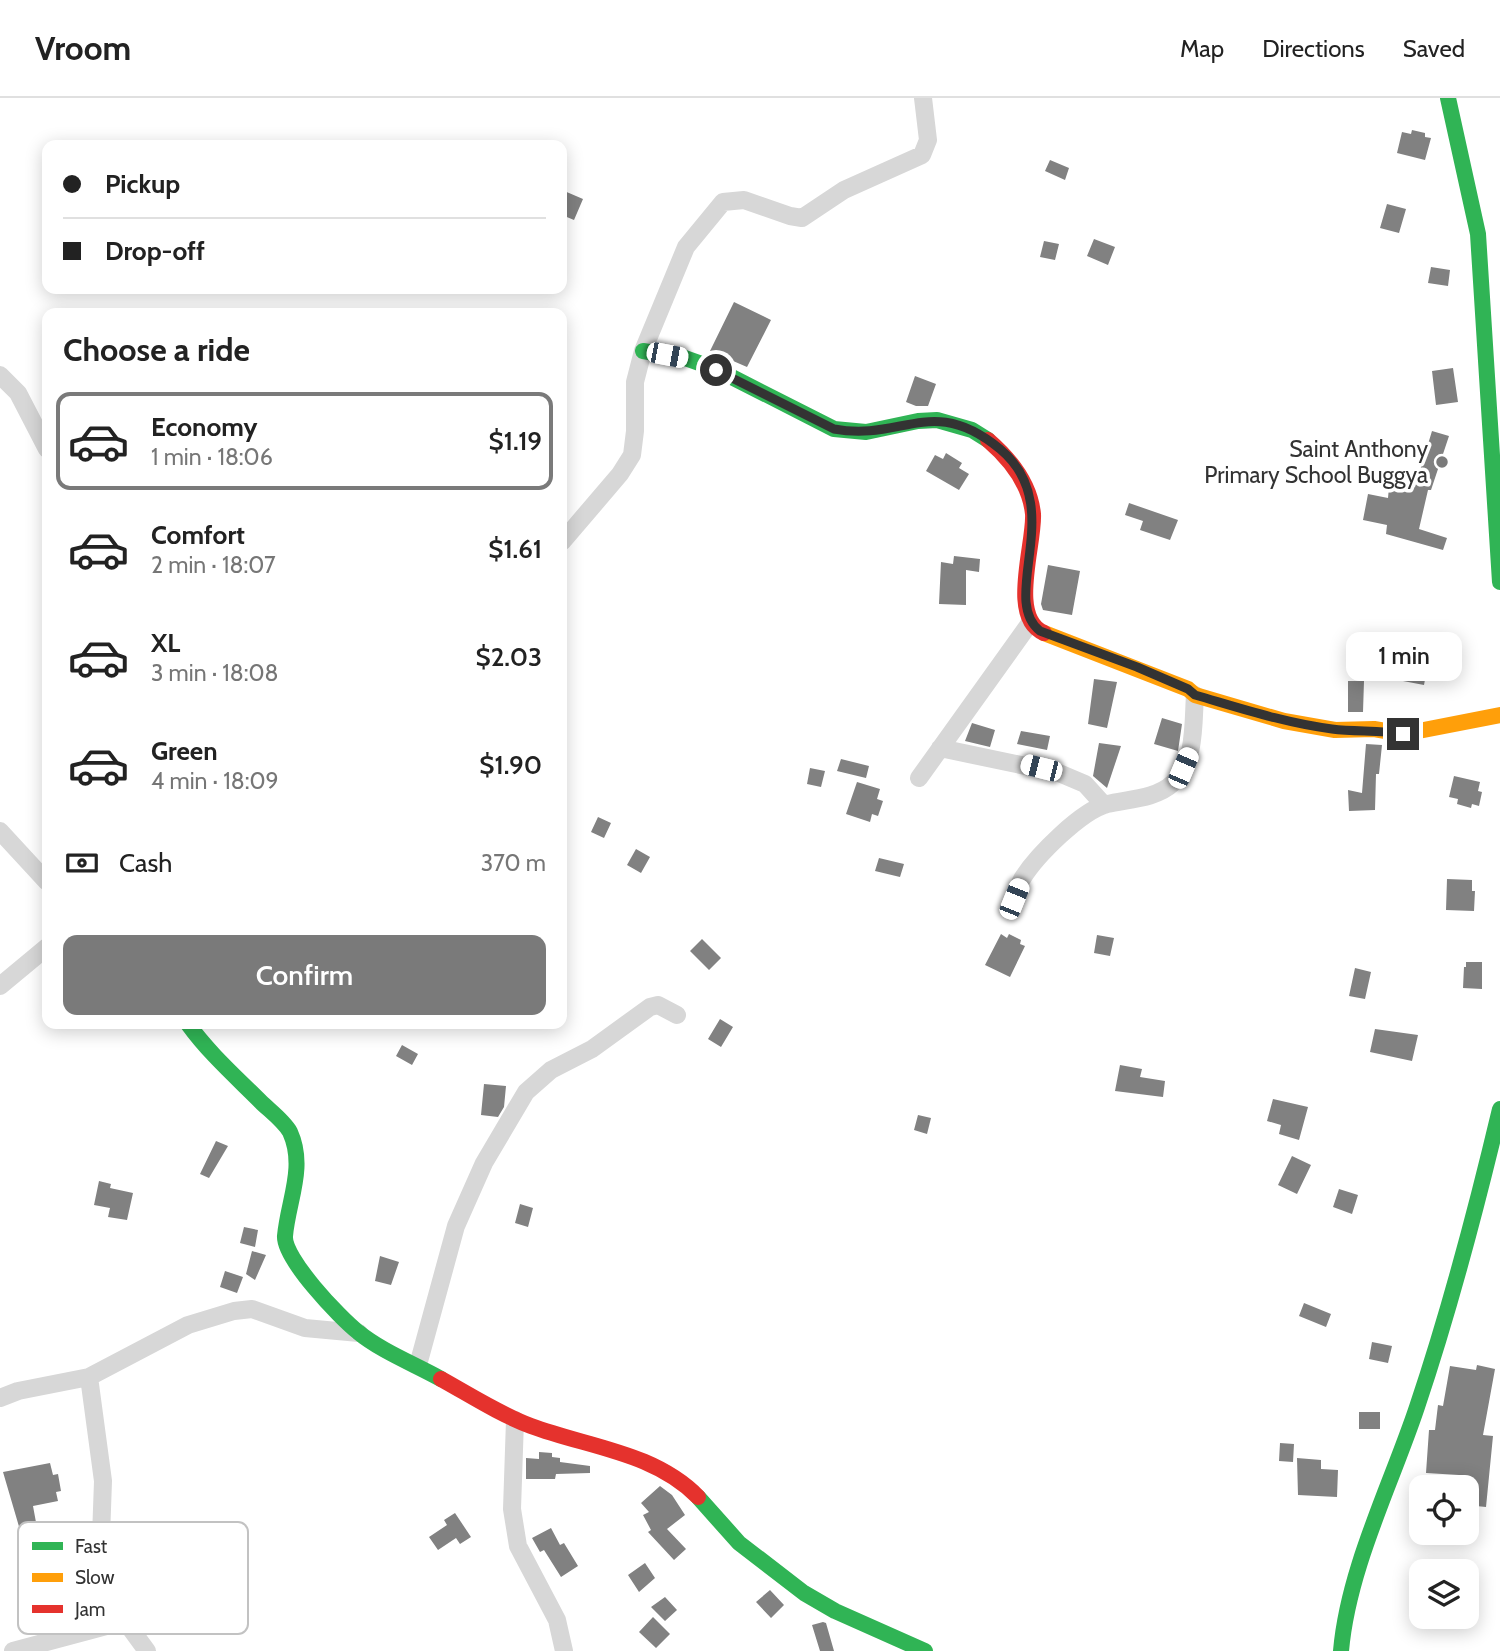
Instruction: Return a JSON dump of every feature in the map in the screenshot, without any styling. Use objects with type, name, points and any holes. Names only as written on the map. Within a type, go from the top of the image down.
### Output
[{"type":"street","points":[[567,536],[620,474],[632,455],[635,382],[643,351],[686,247],[723,202],[744,200],[802,218],[844,190],[922,155],[928,140],[923,98]]},
{"type":"street","points":[[1448,98],[1478,234],[1496,445],[1500,582]]},
{"type":"street","points":[[643,351],[690,360],[741,381],[834,429],[855,433],[919,421],[948,421],[976,432],[1002,451],[1019,470],[1032,501],[1034,533],[1024,601],[1030,623],[1040,631],[1137,667],[1188,689],[1195,695],[1284,721],[1335,730],[1374,729],[1403,734],[1500,715]]},
{"type":"street","points":[[0,375],[18,393],[42,439]]},
{"type":"street","points":[[919,778],[1007,650],[1030,623]]},
{"type":"street","points":[[1011,909],[1022,880],[1037,859],[1081,819],[1104,805],[1135,800],[1174,783],[1190,751],[1195,695]]},
{"type":"street","points":[[940,748],[1059,773],[1085,784],[1104,805]]},
{"type":"street","points":[[0,831],[42,877]]},
{"type":"street","points":[[0,986],[42,951]]},
{"type":"street","points":[[418,1365],[456,1226],[484,1163],[526,1092],[551,1070],[592,1049],[650,1007],[658,1005],[677,1015]]},
{"type":"street","points":[[192,1029],[202,1043],[289,1130],[296,1153],[297,1175],[284,1241],[298,1265],[331,1307],[359,1333],[536,1430],[643,1460],[672,1475],[695,1491],[739,1544],[786,1581],[825,1606],[919,1650]]},
{"type":"street","points":[[1342,1651],[1343,1628],[1354,1584],[1417,1407],[1471,1231],[1500,1110]]},
{"type":"street","points":[[0,1398],[18,1391],[89,1377],[188,1325],[234,1311],[252,1309],[305,1328],[359,1333]]},
{"type":"street","points":[[89,1377],[103,1481],[102,1522]]},
{"type":"street","points":[[515,1420],[512,1509],[518,1546],[557,1620],[564,1651]]},
{"type":"street","points":[[13,1651],[76,1634]]},
{"type":"street","points":[[135,1634],[148,1651]]},
{"type":"building","points":[[1412,130],[1425,133],[1425,137],[1431,138],[1425,160],[1397,153],[1402,132],[1411,134]]},
{"type":"building","points":[[1050,160],[1069,168],[1065,180],[1045,171]]},
{"type":"building","points":[[567,192],[583,199],[574,220],[567,217]]},
{"type":"building","points":[[1387,204],[1406,209],[1399,233],[1380,228]]},
{"type":"building","points":[[1094,239],[1115,247],[1108,265],[1087,256]]},
{"type":"building","points":[[1044,241],[1059,244],[1055,260],[1040,257]]},
{"type":"building","points":[[1431,267],[1450,270],[1448,286],[1428,283]]},
{"type":"building","points":[[734,302],[771,320],[747,367],[710,351]]},
{"type":"building","points":[[1453,368],[1458,402],[1436,405],[1432,371]]},
{"type":"building","points":[[915,376],[936,384],[928,406],[916,406],[906,402]]},
{"type":"building","points":[[1432,431],[1449,436],[1431,490],[1428,490],[1419,529],[1447,538],[1443,550],[1386,534],[1387,525],[1363,520],[1368,494],[1388,498],[1389,487],[1406,490],[1407,485],[1415,487]]},
{"type":"building","points":[[946,453],[962,463],[959,468],[969,474],[959,490],[926,471],[935,455],[943,459]]},
{"type":"building","points":[[1129,503],[1178,520],[1170,540],[1140,530],[1143,521],[1125,515]]},
{"type":"building","points":[[954,556],[980,559],[979,572],[966,570],[966,605],[939,604],[941,562],[953,564]]},
{"type":"building","points":[[1048,565],[1080,571],[1072,615],[1043,610],[1041,604]]},
{"type":"building","points":[[1408,654],[1429,658],[1424,685],[1403,681]]},
{"type":"building","points":[[1094,679],[1117,682],[1107,728],[1088,724]]},
{"type":"building","points":[[1348,681],[1364,681],[1363,712],[1348,712]]},
{"type":"building","points":[[1162,718],[1182,724],[1178,751],[1154,744]]},
{"type":"building","points":[[972,723],[995,730],[990,747],[965,741]]},
{"type":"building","points":[[1021,731],[1050,736],[1047,750],[1017,744]]},
{"type":"building","points":[[1099,743],[1121,746],[1107,788],[1093,776]]},
{"type":"building","points":[[1366,744],[1382,745],[1379,774],[1376,774],[1375,810],[1349,811],[1348,790],[1362,793]]},
{"type":"building","points":[[841,759],[869,766],[866,778],[837,771]]},
{"type":"building","points":[[810,768],[825,771],[821,787],[807,784]]},
{"type":"building","points":[[1454,776],[1480,782],[1478,791],[1482,792],[1479,806],[1472,804],[1471,808],[1457,804],[1458,799],[1449,797]]},
{"type":"building","points":[[857,782],[880,789],[877,799],[883,801],[878,816],[872,814],[870,822],[846,814]]},
{"type":"building","points":[[598,817],[611,823],[604,838],[591,832]]},
{"type":"building","points":[[636,849],[650,857],[641,873],[627,865]]},
{"type":"building","points":[[879,858],[904,864],[900,877],[875,871]]},
{"type":"building","points":[[1447,879],[1472,880],[1472,891],[1475,891],[1474,911],[1446,910]]},
{"type":"building","points":[[1001,934],[1007,938],[1009,934],[1021,940],[1020,944],[1025,946],[1010,977],[985,965]]},
{"type":"building","points":[[1097,935],[1114,938],[1110,956],[1094,953]]},
{"type":"building","points":[[702,939],[721,958],[709,970],[690,951]]},
{"type":"building","points":[[1466,962],[1482,962],[1482,989],[1463,988]]},
{"type":"building","points":[[1355,968],[1371,972],[1365,999],[1349,996]]},
{"type":"building","points":[[720,1019],[733,1027],[721,1047],[708,1039]]},
{"type":"building","points":[[1375,1029],[1418,1035],[1412,1061],[1370,1052]]},
{"type":"building","points":[[402,1045],[418,1054],[412,1065],[396,1056]]},
{"type":"building","points":[[1120,1065],[1142,1069],[1140,1077],[1165,1081],[1163,1097],[1115,1091]]},
{"type":"building","points":[[484,1084],[506,1086],[504,1107],[498,1117],[481,1115]]},
{"type":"building","points":[[1273,1099],[1308,1107],[1299,1140],[1279,1134],[1281,1125],[1267,1121]]},
{"type":"building","points":[[918,1115],[931,1118],[927,1134],[914,1130]]},
{"type":"building","points":[[216,1141],[228,1146],[209,1178],[200,1174]]},
{"type":"building","points":[[1292,1156],[1311,1165],[1297,1194],[1278,1185]]},
{"type":"building","points":[[99,1181],[111,1184],[110,1188],[133,1193],[127,1220],[108,1217],[110,1208],[94,1205]]},
{"type":"building","points":[[1339,1189],[1358,1195],[1352,1214],[1333,1207]]},
{"type":"building","points":[[520,1204],[533,1208],[528,1227],[515,1223]]},
{"type":"building","points":[[244,1227],[258,1230],[255,1247],[240,1243]]},
{"type":"building","points":[[252,1251],[266,1255],[255,1280],[246,1274]]},
{"type":"building","points":[[380,1256],[399,1262],[391,1285],[375,1281]]},
{"type":"building","points":[[225,1271],[243,1277],[237,1293],[220,1287]]},
{"type":"building","points":[[1304,1303],[1331,1314],[1326,1327],[1299,1316]]},
{"type":"building","points":[[1372,1342],[1392,1346],[1388,1363],[1369,1359]]},
{"type":"building","points":[[1477,1365],[1495,1369],[1483,1435],[1493,1436],[1486,1507],[1479,1506],[1479,1475],[1426,1473],[1429,1430],[1435,1430],[1438,1405],[1443,1406],[1450,1366],[1476,1370]]},
{"type":"building","points":[[1359,1412],[1380,1412],[1380,1429],[1359,1429]]},
{"type":"building","points":[[1280,1443],[1294,1444],[1293,1462],[1279,1461]]},
{"type":"building","points":[[539,1452],[552,1453],[552,1457],[560,1458],[560,1462],[590,1466],[590,1473],[556,1474],[555,1479],[526,1479],[526,1458],[539,1459]]},
{"type":"building","points":[[1297,1458],[1321,1460],[1321,1469],[1338,1470],[1337,1497],[1298,1495]]},
{"type":"building","points":[[50,1463],[53,1475],[58,1474],[61,1491],[56,1492],[58,1501],[33,1506],[36,1522],[18,1523],[3,1472]]},
{"type":"building","points":[[660,1486],[672,1495],[685,1515],[667,1529],[686,1549],[674,1560],[648,1532],[651,1530],[643,1515],[649,1512],[641,1503]]},
{"type":"building","points":[[455,1513],[471,1537],[460,1544],[456,1538],[438,1550],[429,1537],[447,1525],[444,1520]]},
{"type":"building","points":[[551,1528],[560,1545],[564,1543],[578,1566],[561,1577],[544,1550],[540,1552],[532,1538]]},
{"type":"building","points":[[645,1563],[655,1578],[639,1592],[628,1575]]},
{"type":"building","points":[[770,1590],[784,1605],[771,1618],[756,1602]]},
{"type":"building","points":[[665,1597],[677,1610],[665,1621],[651,1607]]},
{"type":"building","points":[[653,1617],[670,1634],[656,1648],[639,1632]]},
{"type":"building","points":[[826,1623],[834,1651],[820,1651],[812,1625]]},
{"type":"traffic: fast","points":[[1448,98],[1478,234],[1500,582]]},
{"type":"traffic: fast","points":[[643,351],[685,358],[716,369],[834,429],[866,432],[918,421],[937,420],[972,430],[988,440]]},
{"type":"traffic: fast","points":[[192,1029],[213,1055],[290,1132],[295,1145],[296,1171],[285,1236],[287,1246],[302,1272],[326,1301],[367,1339],[441,1379]]},
{"type":"traffic: fast","points":[[1341,1651],[1345,1620],[1361,1558],[1407,1437],[1441,1333],[1500,1109]]},
{"type":"traffic: fast","points":[[698,1497],[739,1543],[804,1593],[835,1611],[925,1651]]},
{"type":"traffic: slow","points":[[1044,633],[1188,689],[1195,695],[1284,721],[1335,730],[1374,729],[1403,734],[1500,715]]},
{"type":"traffic: jam","points":[[988,440],[1018,473],[1028,492],[1033,527],[1025,596],[1027,612],[1033,625],[1044,633]]},
{"type":"traffic: jam","points":[[441,1379],[519,1421],[641,1460],[680,1482],[698,1497]]},
{"type":"place","name":"Saint Anthony Primary School Buggya","points":[[1442,462]]},
{"type":"route","points":[[716,370],[834,429],[855,433],[919,421],[948,421],[976,432],[1002,451],[1019,470],[1032,501],[1034,533],[1024,601],[1030,623],[1040,631],[1137,667],[1188,689],[1195,695],[1284,721],[1335,730],[1374,729],[1403,734]]}]
